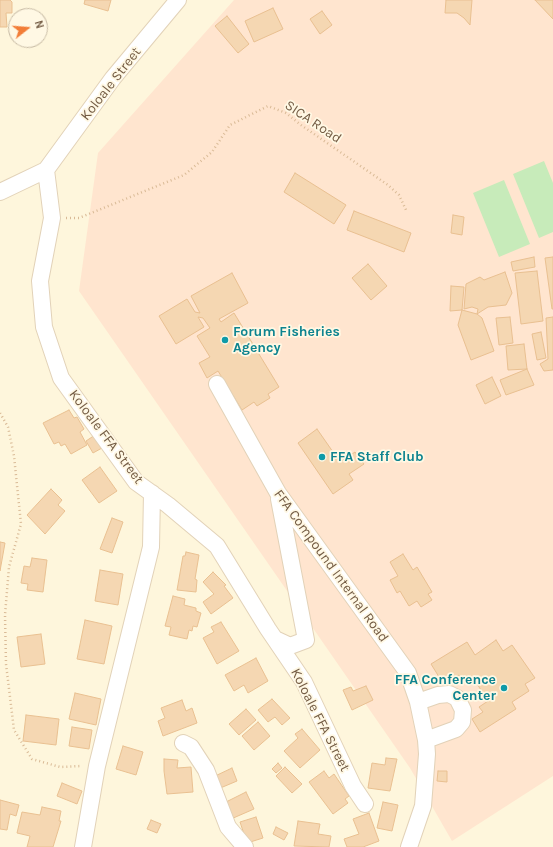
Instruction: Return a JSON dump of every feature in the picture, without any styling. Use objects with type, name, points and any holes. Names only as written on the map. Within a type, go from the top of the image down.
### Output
[{"type":"street","name":"Koloale Street","points":[[46,170],[113,78],[178,0]]},
{"type":"street","points":[[0,192],[46,170]]},
{"type":"street","name":"Koloale FFA Street","points":[[46,170],[52,218],[40,281],[44,327],[61,378],[136,482],[152,493],[217,546],[275,639],[304,682],[353,786],[365,804]]},
{"type":"street","name":"FFA Compound Internal Road","points":[[216,384],[278,493],[408,673],[418,702],[426,747],[423,806],[409,847]]},
{"type":"street","points":[[83,847],[97,766],[151,547],[152,493]]},
{"type":"street","points":[[275,639],[290,646],[306,640],[278,493]]},
{"type":"street","points":[[418,702],[438,695],[449,694],[457,698],[463,710],[462,722],[456,729],[426,747]]},
{"type":"street","points":[[183,743],[191,747],[206,770],[228,826],[244,847]]},
{"type":"path","name":"SICA Road","points":[[52,218],[79,218],[184,175],[212,152],[230,125],[268,106],[286,113],[388,185],[399,195],[407,212]]},
{"type":"path","points":[[0,413],[8,427],[14,456],[21,524],[9,567],[5,615],[7,671],[14,730],[32,759],[60,767],[97,766]]},
{"type":"shaded area","points":[[234,0],[553,0],[553,776],[452,841],[410,768],[79,291],[98,153]]},
{"type":"green space","points":[[544,161],[553,183],[553,232],[539,238],[513,174]]},
{"type":"green space","points":[[504,180],[530,244],[499,257],[473,193]]},
{"type":"building","points":[[0,0],[10,0],[12,2],[12,8],[8,8],[8,13],[6,13],[7,27],[0,27]]},
{"type":"building","points":[[85,0],[111,0],[108,11],[84,4]]},
{"type":"building","points":[[446,0],[472,0],[470,25],[457,13],[445,13]]},
{"type":"building","points":[[535,0],[553,0],[553,19]]},
{"type":"building","points":[[273,8],[283,29],[254,42],[245,21]]},
{"type":"building","points":[[322,11],[332,25],[320,34],[310,19]]},
{"type":"building","points":[[227,16],[249,44],[238,53],[215,26]]},
{"type":"building","points":[[295,173],[346,205],[334,224],[284,192]]},
{"type":"building","points":[[354,211],[411,233],[404,252],[347,230]]},
{"type":"building","points":[[453,215],[464,217],[462,235],[451,233]]},
{"type":"building","points":[[534,257],[535,267],[513,271],[511,262]]},
{"type":"building","points":[[553,257],[553,309],[552,309],[545,258]]},
{"type":"building","points":[[368,264],[387,286],[371,300],[352,278]]},
{"type":"building","points":[[537,271],[543,321],[521,324],[515,273]]},
{"type":"building","points":[[505,272],[512,293],[506,305],[488,307],[477,314],[478,309],[472,307],[464,309],[466,284],[480,277],[484,280]]},
{"type":"building","name":"Forum Fisheries Agency","points":[[232,273],[248,303],[219,319],[221,322],[234,313],[279,387],[268,394],[270,398],[257,406],[254,402],[242,410],[218,371],[207,378],[199,363],[210,357],[197,336],[210,328],[203,318],[198,317],[204,327],[176,344],[159,316],[187,299],[195,312],[200,313],[191,296]]},
{"type":"building","points":[[451,286],[464,287],[462,310],[450,311]]},
{"type":"building","points":[[462,310],[477,314],[482,318],[494,351],[471,360],[458,325]]},
{"type":"building","points":[[510,317],[513,343],[499,345],[496,318]]},
{"type":"building","points":[[553,317],[553,370],[544,371],[540,364],[548,359],[546,318]]},
{"type":"building","points":[[541,332],[546,358],[537,360],[532,334]]},
{"type":"building","points":[[524,344],[527,369],[508,370],[506,346]]},
{"type":"building","points":[[527,369],[534,385],[506,395],[500,380]]},
{"type":"building","points":[[492,377],[501,396],[485,404],[476,385]]},
{"type":"building","points":[[69,410],[74,418],[77,417],[84,429],[80,432],[87,445],[71,454],[65,444],[61,446],[59,442],[54,444],[43,423]]},
{"type":"building","name":"FFA Staff Club","points":[[317,429],[340,462],[355,452],[364,464],[349,474],[353,480],[333,494],[298,443]]},
{"type":"building","points":[[95,435],[102,448],[93,453],[86,441]]},
{"type":"building","points":[[100,467],[117,491],[99,503],[82,480]]},
{"type":"building","points":[[51,489],[62,500],[58,505],[65,511],[45,534],[27,515]]},
{"type":"building","points":[[112,518],[123,522],[112,553],[100,549]]},
{"type":"building","points":[[0,542],[5,543],[0,571]]},
{"type":"building","points":[[186,552],[199,555],[195,579],[197,580],[196,592],[177,590],[183,556],[185,556]]},
{"type":"building","points":[[403,554],[413,570],[417,567],[432,592],[428,594],[432,600],[421,607],[417,601],[409,606],[400,591],[397,593],[390,580],[398,576],[390,562]]},
{"type":"building","points":[[32,558],[47,560],[43,592],[27,590],[28,584],[21,583],[24,566],[30,567]]},
{"type":"building","points":[[100,570],[123,574],[118,605],[95,601]]},
{"type":"building","points":[[213,572],[226,585],[224,586],[233,598],[211,614],[203,602],[214,594],[203,582]]},
{"type":"building","points":[[173,596],[185,599],[184,605],[196,608],[196,611],[201,613],[197,627],[193,626],[192,631],[189,630],[187,639],[169,635],[171,627],[165,626]]},
{"type":"building","points":[[85,620],[112,626],[104,664],[77,659]]},
{"type":"building","points":[[221,622],[239,651],[217,664],[203,638],[214,632],[211,627]]},
{"type":"building","points":[[41,634],[45,664],[21,667],[17,637]]},
{"type":"building","name":"FFA Conference Center","points":[[496,640],[503,651],[512,645],[535,678],[525,684],[529,691],[512,702],[516,709],[480,732],[472,719],[483,712],[479,707],[488,701],[472,676],[464,682],[459,675],[444,685],[431,664],[467,642],[475,655]]},
{"type":"building","points":[[256,658],[268,681],[248,693],[244,685],[234,691],[225,675]]},
{"type":"building","points":[[366,686],[373,700],[352,710],[343,690],[351,687],[353,691]]},
{"type":"building","points":[[75,693],[101,699],[96,725],[69,719]]},
{"type":"building","points":[[272,699],[290,718],[282,725],[275,717],[268,722],[258,710]]},
{"type":"building","points":[[182,700],[186,711],[192,708],[197,723],[163,736],[158,721],[165,718],[161,708]]},
{"type":"building","points":[[246,709],[256,720],[239,735],[229,724]]},
{"type":"building","points":[[26,715],[59,719],[56,745],[23,741]]},
{"type":"building","points":[[258,722],[270,736],[254,750],[242,736]]},
{"type":"building","points":[[72,727],[92,730],[89,749],[69,746]]},
{"type":"building","points":[[302,729],[320,750],[300,768],[284,751],[298,738],[295,734]]},
{"type":"building","points":[[123,746],[143,752],[136,775],[116,769]]},
{"type":"building","points":[[386,758],[397,759],[390,791],[368,788],[372,763],[385,765]]},
{"type":"building","points":[[164,759],[178,760],[177,768],[191,767],[193,792],[167,794]]},
{"type":"building","points":[[278,763],[282,768],[276,773],[272,769]]},
{"type":"building","points":[[285,767],[302,784],[292,793],[276,776]]},
{"type":"building","points":[[232,768],[237,781],[218,789],[213,777]]},
{"type":"building","points":[[324,771],[329,778],[334,774],[349,796],[345,799],[348,803],[333,814],[309,782]]},
{"type":"building","points":[[438,771],[447,771],[447,782],[437,781]]},
{"type":"building","points":[[62,783],[82,791],[77,804],[57,796]]},
{"type":"building","points":[[246,792],[254,809],[231,819],[224,803]]},
{"type":"building","points":[[0,800],[19,805],[16,816],[10,814],[7,830],[0,829]]},
{"type":"building","points":[[383,802],[398,805],[392,831],[377,828]]},
{"type":"building","points":[[42,807],[61,811],[59,821],[61,821],[53,847],[27,847],[30,836],[17,833],[22,812],[40,815]]},
{"type":"building","points":[[369,813],[379,841],[363,847],[347,847],[344,839],[359,834],[353,819]]},
{"type":"building","points":[[256,817],[263,838],[247,843],[240,822]]},
{"type":"building","points":[[151,820],[161,824],[157,833],[147,829]]},
{"type":"building","points":[[298,821],[320,824],[318,834],[331,836],[329,847],[294,846]]},
{"type":"building","points":[[276,827],[288,833],[284,840],[273,834]]},
{"type":"place","name":"Forum Fisheries Agency","points":[[225,340]]},
{"type":"place","name":"FFA Staff Club","points":[[322,457]]},
{"type":"place","name":"FFA Conference Center","points":[[504,688]]}]
